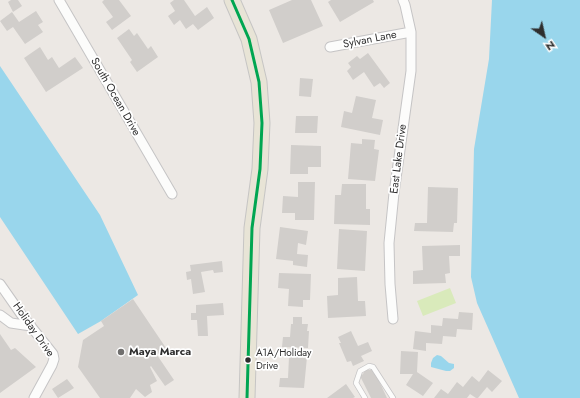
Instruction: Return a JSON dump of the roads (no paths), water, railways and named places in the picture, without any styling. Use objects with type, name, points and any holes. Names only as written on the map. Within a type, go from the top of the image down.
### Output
[{"type":"main road","points":[[232,0],[249,39],[259,82],[262,123],[260,169],[252,228],[246,398]]},
{"type":"street","name":"South Ocean Drive","points":[[59,0],[172,194]]},
{"type":"street","name":"East Lake Drive","points":[[393,319],[390,284],[390,243],[394,193],[411,71],[411,32],[403,0]]},
{"type":"street","name":"Sylvan Lane","points":[[330,47],[411,32]]},
{"type":"street","name":"Holiday Drive","points":[[0,284],[53,354],[54,359],[52,365],[34,398]]},
{"type":"street","points":[[0,315],[11,323],[31,326]]},
{"type":"lane","points":[[365,398],[356,382],[360,371],[369,366],[374,367],[393,398]]},
{"type":"water","points":[[492,0],[580,0],[580,398],[519,398],[477,303],[471,277],[474,149],[489,59]]},
{"type":"water","points":[[0,66],[100,215],[138,295],[101,321],[78,334],[0,217]]},
{"type":"water","points":[[437,355],[441,356],[449,363],[454,364],[454,368],[450,371],[446,371],[431,367],[433,358]]},
{"type":"place","name":"Maya Marca","points":[[121,352]]},
{"type":"place","name":"A1A/Holiday Drive","points":[[248,360]]}]
